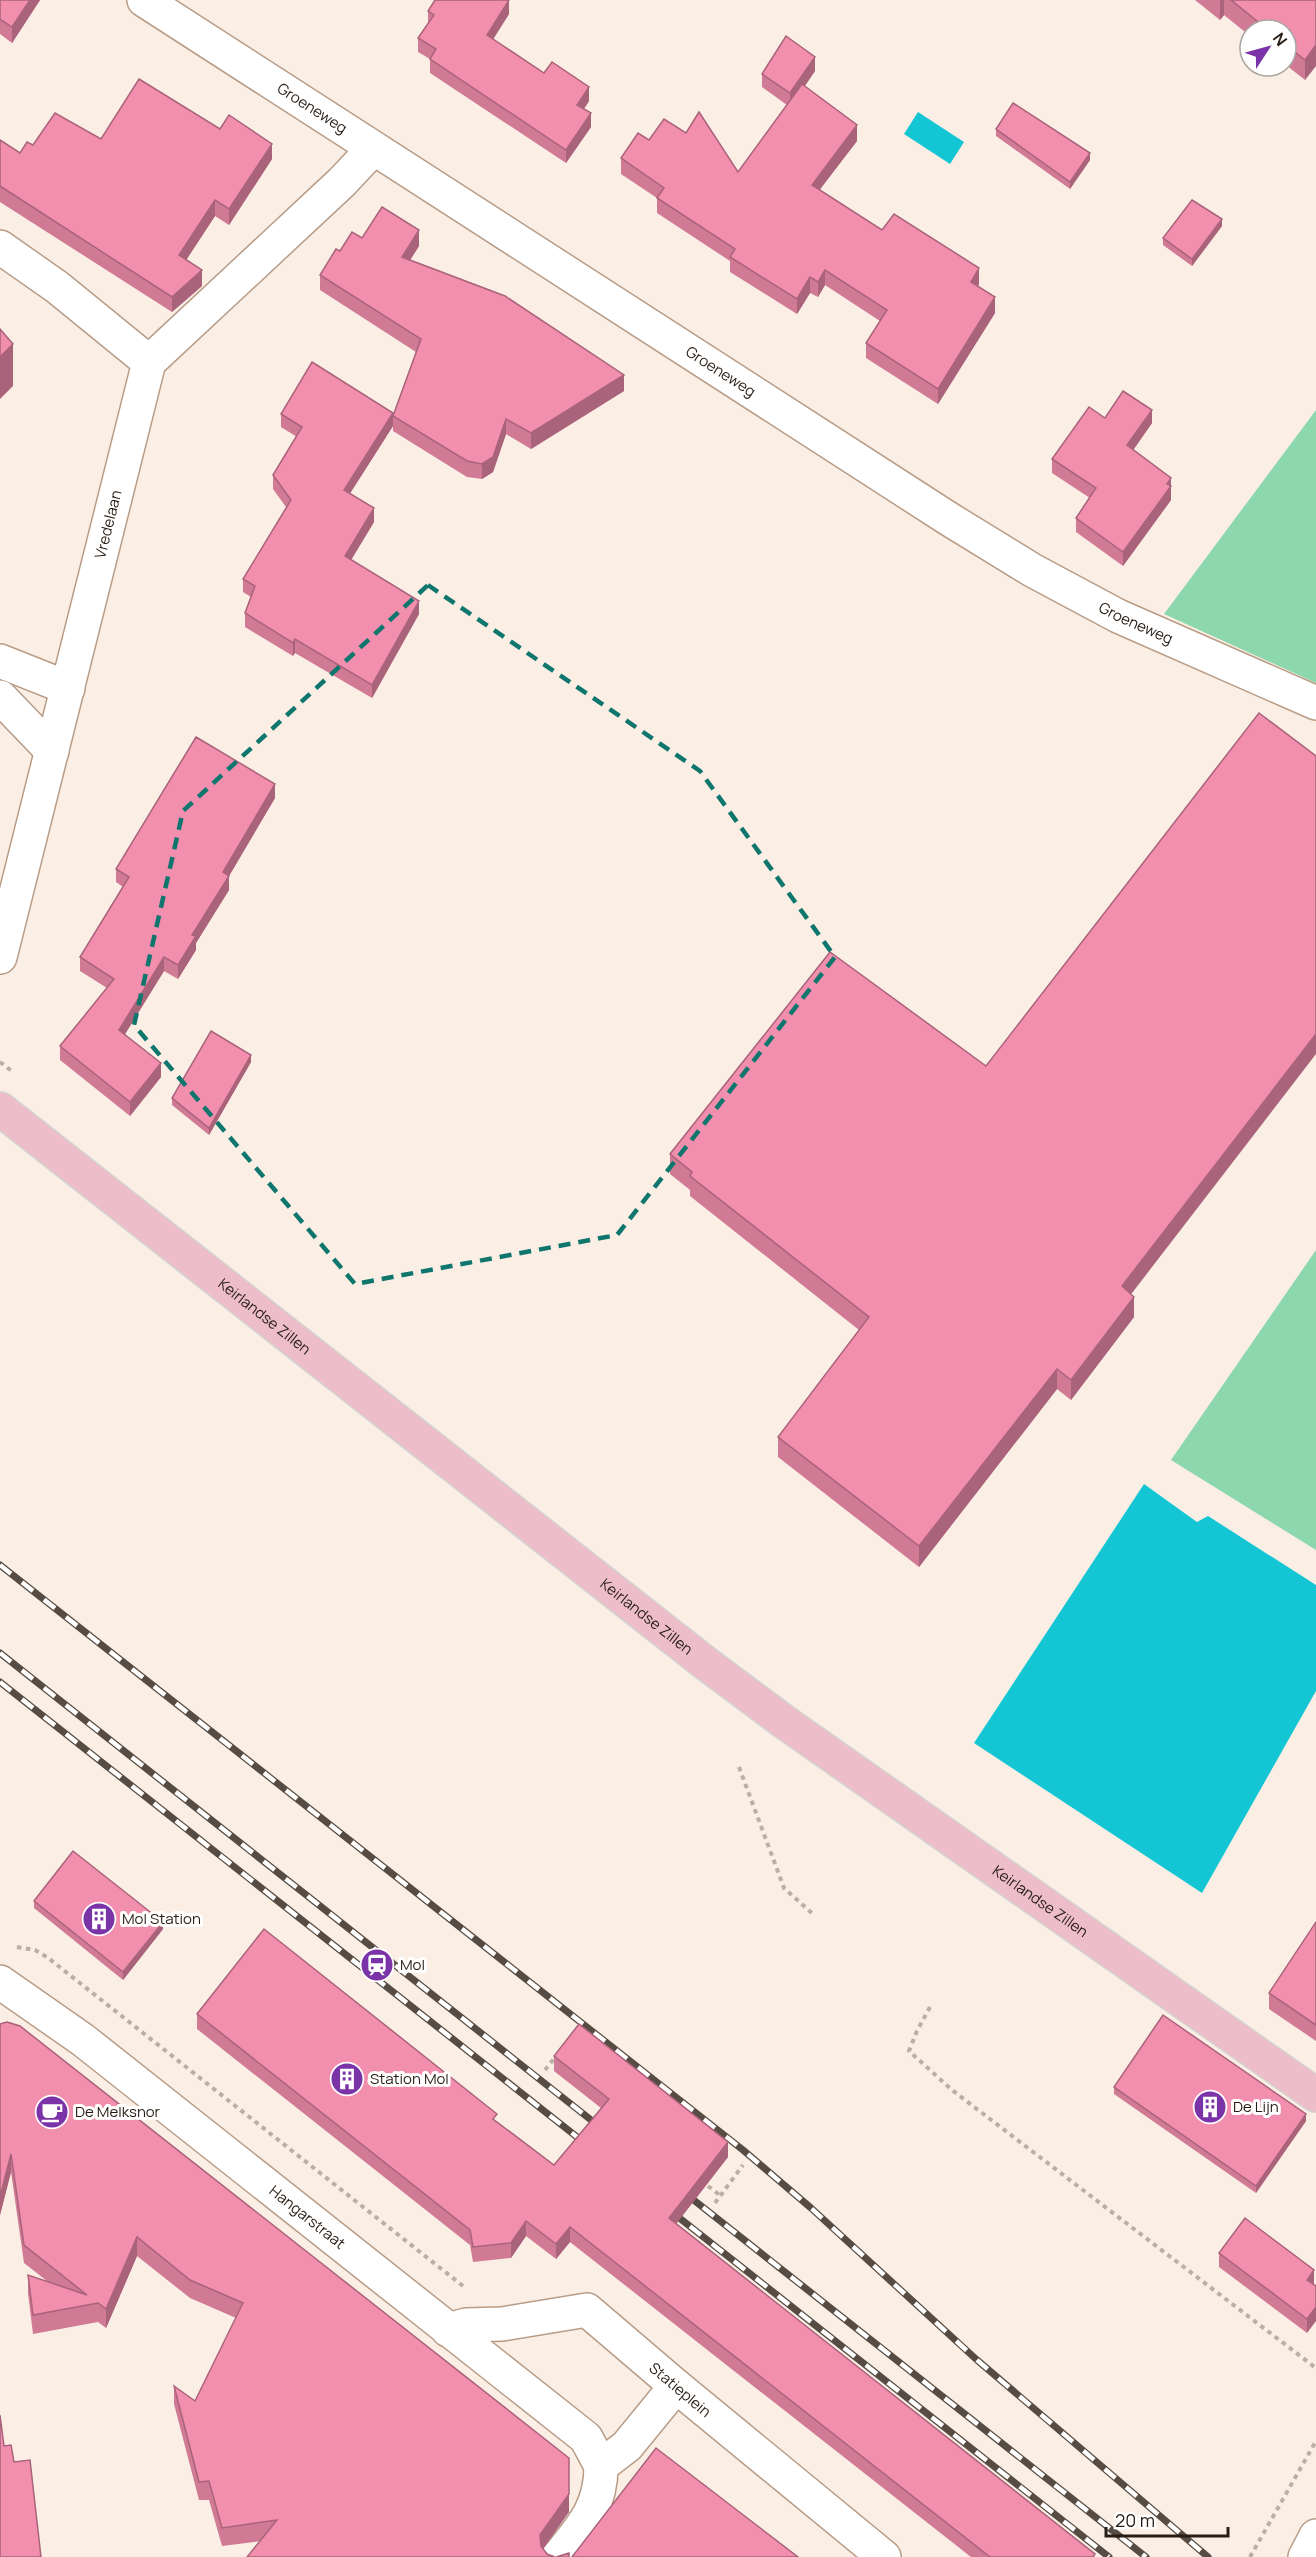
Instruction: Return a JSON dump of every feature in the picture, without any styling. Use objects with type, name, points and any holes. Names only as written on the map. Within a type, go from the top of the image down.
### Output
[{"type":"main road","name":"Keirlandse Zillen","points":[[0,1109],[704,1662],[783,1721],[1316,2095]]},
{"type":"street","name":"Groeneweg","points":[[144,0],[1032,570],[1118,616],[1316,703]]},
{"type":"street","points":[[0,247],[57,287],[149,362],[342,182],[373,149]]},
{"type":"street","name":"Vredelaan","points":[[0,957],[149,362]]},
{"type":"street","points":[[0,661],[68,688]]},
{"type":"street","points":[[0,697],[52,751]]},
{"type":"street","name":"Hangarstraat","points":[[0,1982],[83,2040],[586,2438],[601,2466]]},
{"type":"street","name":"Statieplein","points":[[448,2330],[466,2325],[502,2324],[587,2310],[884,2557]]},
{"type":"street","points":[[558,2557],[592,2510],[601,2489],[601,2466],[627,2446],[676,2386]]},
{"type":"street","points":[[1305,2557],[1316,2536]]},
{"type":"path","points":[[0,1062],[15,1074]]},
{"type":"path","points":[[739,1767],[784,1888],[815,1916]]},
{"type":"path","points":[[12,1947],[35,1950],[46,1957],[464,2287],[502,2324]]},
{"type":"path","points":[[930,2007],[909,2051],[952,2090],[1316,2368]]},
{"type":"path","points":[[545,2070],[559,2053],[565,2057]]},
{"type":"path","points":[[715,2204],[743,2165]]},
{"type":"path","points":[[708,2186],[721,2196]]},
{"type":"path","points":[[1250,2557],[1316,2441]]},
{"type":"highlighted area","points":[[428,585],[700,771],[835,957],[617,1235],[355,1284],[134,1025],[183,811]]},
{"type":"green space","points":[[1316,410],[1316,683],[1164,614]]},
{"type":"green space","points":[[1316,1250],[1316,1550],[1171,1460]]},
{"type":"water","points":[[918,112],[964,142],[950,164],[904,134]]},
{"type":"water","points":[[1144,1484],[1197,1522],[1208,1516],[1316,1585],[1316,1691],[1202,1893],[974,1743]]},
{"type":"building","points":[[0,0],[30,0],[12,27],[0,19]]},
{"type":"building","points":[[435,0],[509,0],[487,35],[544,73],[552,62],[589,87],[577,105],[591,113],[566,150],[430,59],[436,49],[418,38],[434,15],[428,11]]},
{"type":"building","points":[[1231,0],[1316,0],[1316,45],[1305,60],[1298,54],[1298,18],[1253,18]]},
{"type":"building","points":[[786,36],[815,57],[790,93],[762,74]]},
{"type":"building","points":[[139,79],[220,129],[229,115],[272,144],[229,209],[215,200],[179,255],[202,270],[172,297],[0,186],[0,140],[20,153],[27,142],[33,145],[55,113],[101,139]]},
{"type":"building","points":[[802,84],[857,125],[812,185],[882,230],[894,214],[979,268],[971,282],[995,297],[938,389],[866,343],[887,310],[825,270],[818,282],[810,277],[797,299],[730,257],[735,249],[657,198],[664,188],[621,158],[638,133],[649,140],[664,119],[686,133],[699,112],[738,172]]},
{"type":"building","points":[[1013,103],[1090,153],[1070,182],[996,129]]},
{"type":"building","points":[[1192,200],[1222,219],[1192,259],[1163,238]]},
{"type":"building","points":[[382,207],[419,230],[402,257],[505,296],[624,375],[531,433],[506,419],[493,457],[482,464],[467,461],[393,416],[421,339],[320,275],[336,249],[340,251],[352,232],[362,238]]},
{"type":"building","points":[[0,329],[13,344],[0,357]]},
{"type":"building","points":[[312,362],[393,413],[344,490],[374,508],[345,556],[419,601],[372,685],[295,639],[293,643],[245,613],[255,586],[243,579],[291,500],[273,475],[302,427],[281,414]]},
{"type":"building","points":[[1123,391],[1152,410],[1127,445],[1171,478],[1167,484],[1171,486],[1123,552],[1076,518],[1096,488],[1052,459],[1089,407],[1105,418]]},
{"type":"building","points":[[1259,713],[1316,756],[1316,1034],[1122,1286],[1134,1297],[1071,1380],[1057,1369],[919,1546],[778,1437],[869,1317],[690,1176],[692,1172],[670,1154],[830,952],[986,1066]]},
{"type":"building","points":[[196,737],[275,784],[223,872],[229,876],[192,935],[196,936],[178,965],[164,957],[119,1030],[161,1063],[130,1102],[60,1046],[114,979],[80,957],[129,877],[116,869]]},
{"type":"building","points":[[211,1031],[251,1055],[209,1128],[172,1098]]},
{"type":"building","name":"Mol Station","points":[[73,1851],[163,1922],[123,1972],[34,1901]]},
{"type":"building","points":[[1316,1922],[1316,2025],[1269,1993]]},
{"type":"building","points":[[264,1929],[497,2114],[493,2119],[554,2165],[609,2099],[554,2056],[579,2024],[728,2142],[669,2218],[1095,2554],[1093,2557],[990,2557],[570,2227],[556,2244],[526,2221],[511,2243],[473,2247],[470,2230],[197,2014]]},
{"type":"building","name":"De Lijn","points":[[1163,2015],[1306,2114],[1256,2186],[1114,2087]]},
{"type":"building","points":[[7,2022],[20,2026],[569,2458],[569,2494],[540,2535],[541,2546],[547,2554],[555,2557],[247,2557],[277,2520],[222,2528],[209,2481],[199,2482],[174,2386],[195,2401],[243,2303],[190,2280],[137,2237],[106,2309],[98,2303],[33,2315],[28,2275],[87,2295],[24,2245],[11,2154],[0,2197],[0,2024]]},
{"type":"building","points":[[1245,2218],[1314,2270],[1307,2280],[1316,2286],[1316,2307],[1307,2319],[1219,2253]]},
{"type":"building","points":[[0,2415],[4,2446],[11,2445],[14,2462],[30,2460],[41,2557],[0,2557]]},
{"type":"building","points":[[656,2448],[798,2557],[572,2557]]},
{"type":"building","points":[[569,2553],[569,2557],[556,2557]]},
{"type":"railway","points":[[0,1565],[743,2150],[811,2208],[977,2360],[1208,2557]]},
{"type":"railway","points":[[0,1653],[605,2131]]},
{"type":"railway","points":[[0,1682],[591,2148]]},
{"type":"railway","points":[[681,2190],[1146,2557]]},
{"type":"railway","points":[[668,2209],[1109,2557]]},
{"type":"place","name":"Mol Station","points":[[99,1919]]},
{"type":"place","name":"Mol","points":[[377,1965]]},
{"type":"place","name":"Station Mol","points":[[347,2079]]},
{"type":"place","name":"De Lijn","points":[[1210,2107]]},
{"type":"place","name":"De Melksnor","points":[[52,2112]]}]
